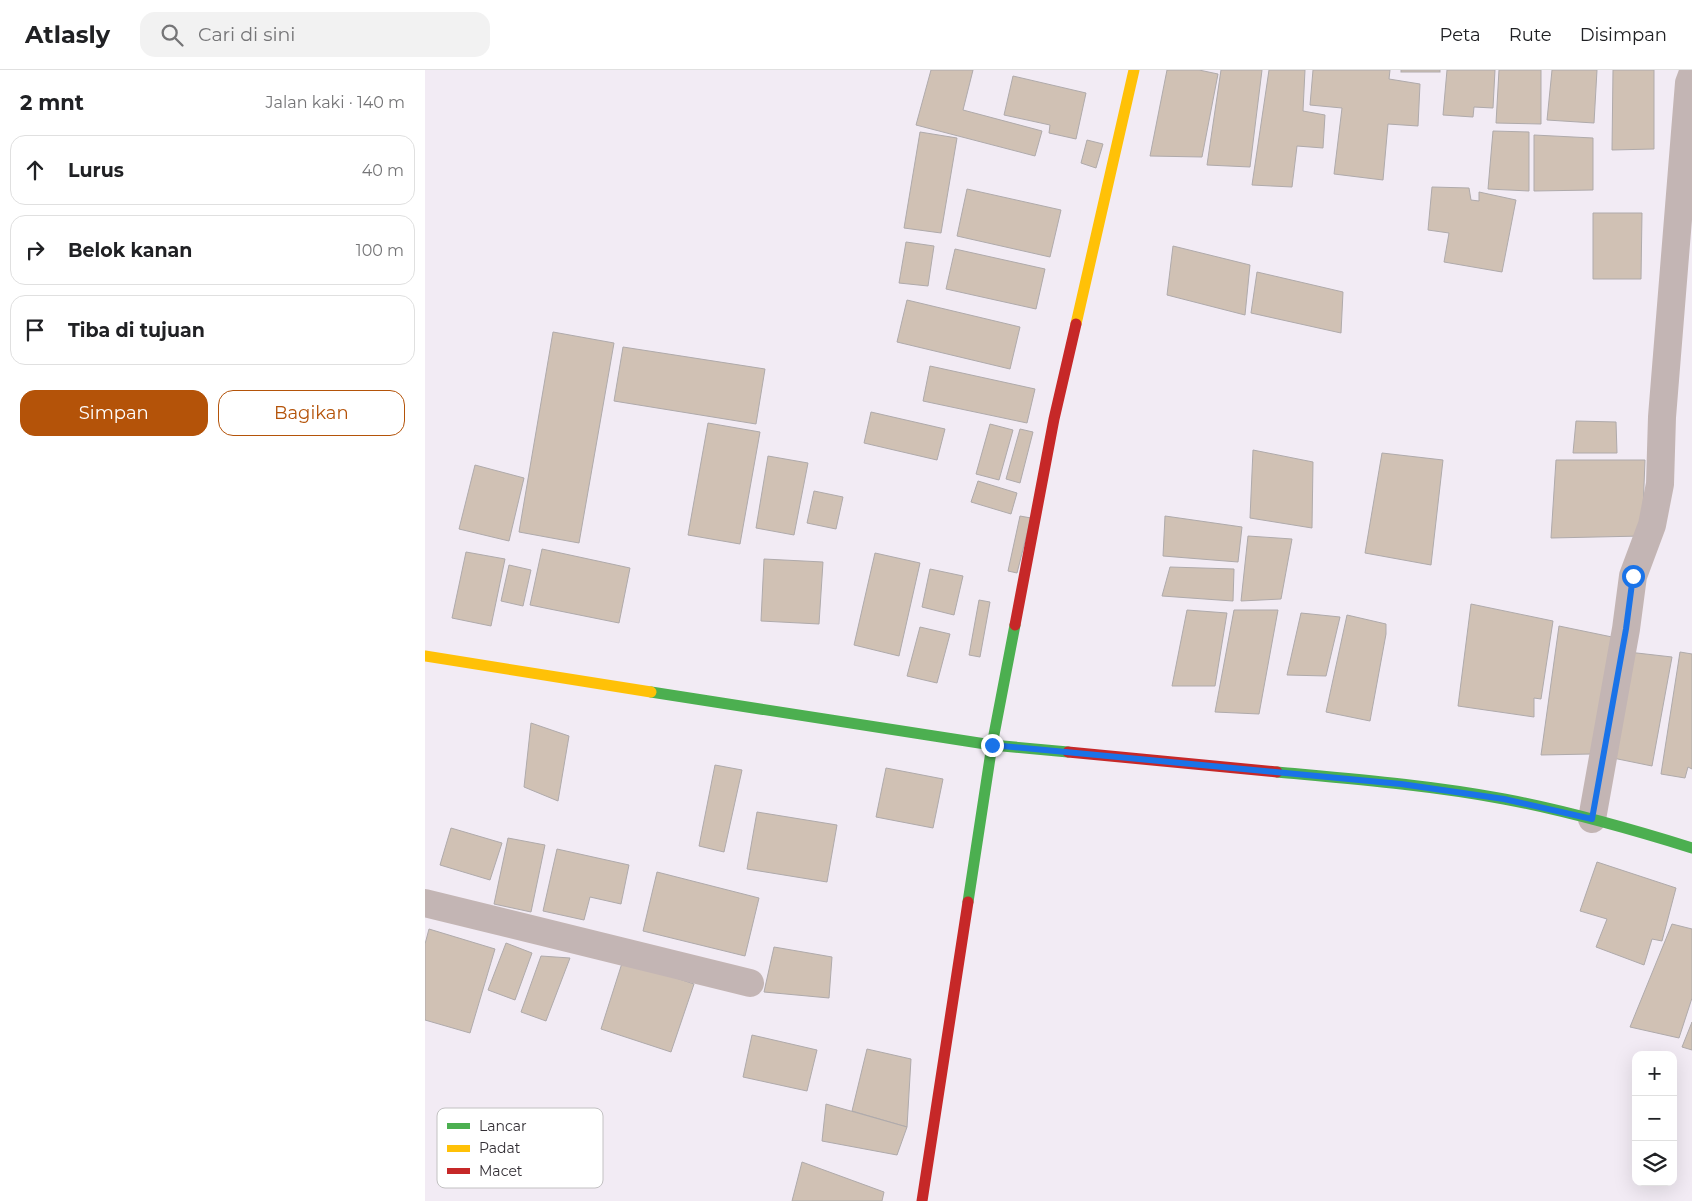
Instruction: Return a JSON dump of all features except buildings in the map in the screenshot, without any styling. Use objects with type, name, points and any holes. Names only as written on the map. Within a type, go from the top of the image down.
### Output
[{"type":"main road","points":[[922,1201],[992,745],[1054,419],[1134,70]]},
{"type":"main road","points":[[425,656],[992,745],[1401,784],[1504,799],[1592,819],[1692,848]]},
{"type":"street","points":[[1592,819],[1626,629],[1633,576],[1652,525],[1660,484],[1663,408],[1689,83],[1692,75]]},
{"type":"street","points":[[425,903],[751,983]]},
{"type":"traffic: fast","points":[[968,902],[992,745],[1015,625]]},
{"type":"traffic: fast","points":[[651,692],[992,745],[1068,752]]},
{"type":"traffic: fast","points":[[1277,772],[1419,786],[1504,799],[1599,821],[1692,848]]},
{"type":"traffic: slow","points":[[1076,324],[1134,70]]},
{"type":"traffic: slow","points":[[425,656],[651,692]]},
{"type":"traffic: jam","points":[[1015,625],[1054,419],[1076,324]]},
{"type":"traffic: jam","points":[[1068,752],[1277,772]]},
{"type":"traffic: jam","points":[[922,1201],[968,902]]},
{"type":"route","points":[[992,745],[1401,784],[1504,799],[1592,819],[1626,629],[1633,576]]}]
